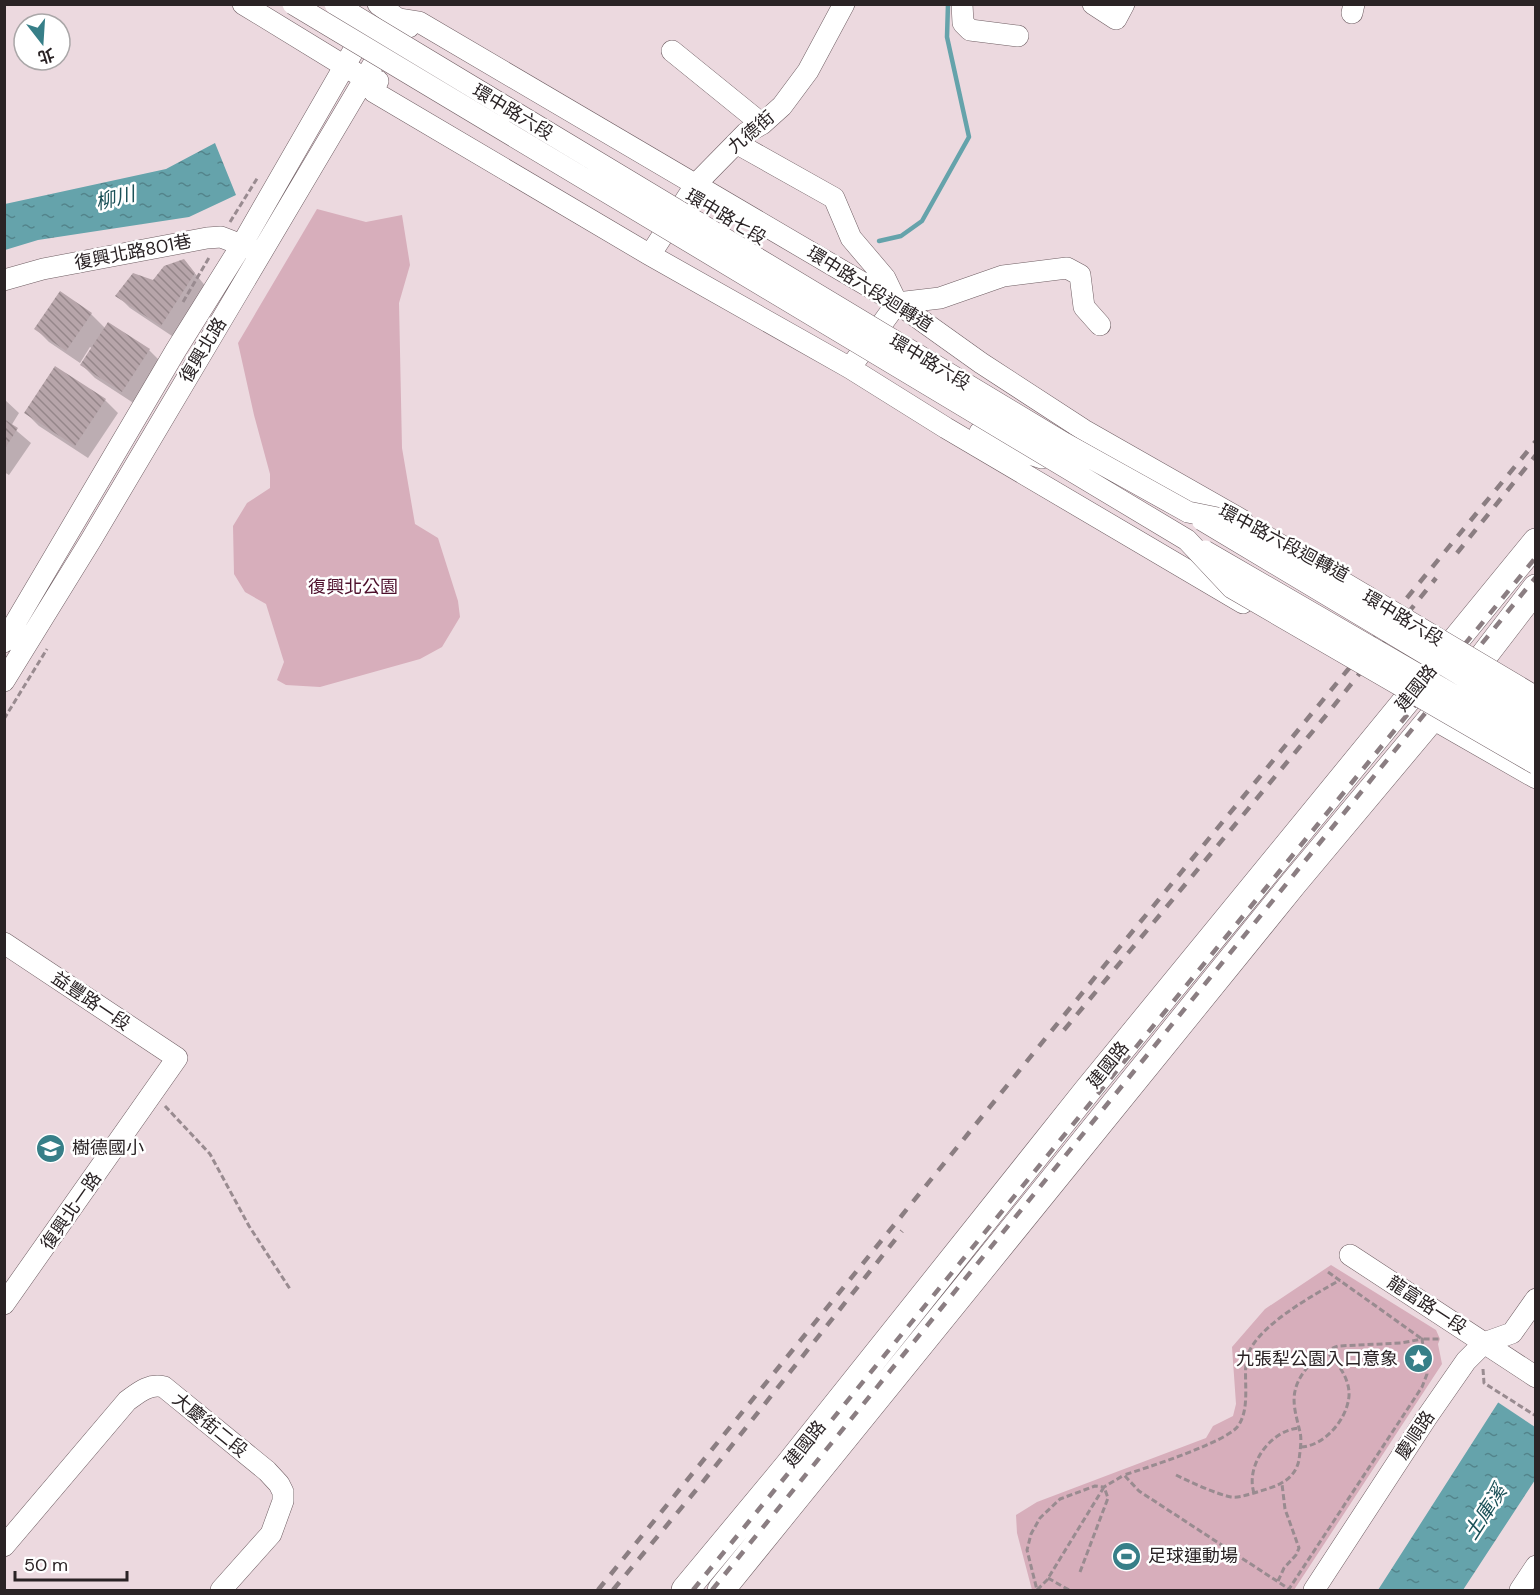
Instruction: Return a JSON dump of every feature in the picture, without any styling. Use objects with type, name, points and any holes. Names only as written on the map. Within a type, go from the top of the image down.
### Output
[{"type":"main road","name":"建國路","points":[[686,1590],[1087,1091],[1536,542]]},
{"type":"main road","name":"建國路","points":[[721,1590],[1536,588]]},
{"type":"street","name":"環中路六段","points":[[243,4],[364,78],[381,82],[654,249],[949,422],[1054,463]]},
{"type":"street","name":"環中路六段","points":[[293,4],[1054,463],[1187,540],[1232,588],[1536,764]]},
{"type":"street","name":"環中路六段","points":[[335,4],[1064,443],[1188,512],[1232,521],[1262,534],[1536,697]]},
{"type":"street","name":"九德街","points":[[654,249],[692,190],[746,133],[762,124],[782,106],[808,71],[844,4]]},
{"type":"street","points":[[962,4],[963,23],[970,30],[1018,36]]},
{"type":"street","points":[[1093,4],[1120,12]]},
{"type":"street","name":"復興北路","points":[[4,642],[176,350],[241,246],[379,5]]},
{"type":"street","name":"環中路七段","points":[[379,5],[411,29],[692,190],[893,309],[1018,395],[1064,443]]},
{"type":"street","name":"復興北路","points":[[4,681],[91,540],[400,19]]},
{"type":"street","points":[[672,51],[762,124]]},
{"type":"street","points":[[736,143],[834,198],[852,238],[885,278],[893,309]]},
{"type":"street","name":"復興北路801巷","points":[[4,280],[43,269],[207,238],[221,237],[261,252]]},
{"type":"street","points":[[853,364],[893,309],[940,298],[1003,276],[1067,268],[1080,275],[1084,308],[1100,325]]},
{"type":"street","points":[[949,422],[979,366]]},
{"type":"street","name":"環中路六段迴轉道","points":[[949,422],[1311,643],[1327,644],[1336,641],[1364,599],[1361,588],[1356,582],[1200,498],[979,366]]},
{"type":"street","points":[[1188,512],[1536,720]]},
{"type":"street","points":[[1187,540],[1536,743]]},
{"type":"street","points":[[1482,657],[1536,688]]},
{"type":"street","points":[[1431,718],[1536,778]]},
{"type":"street","name":"益豐路一段","points":[[4,943],[177,1059]]},
{"type":"street","name":"復興北一路","points":[[4,1304],[177,1059]]},
{"type":"street","name":"龍富路一段","points":[[1350,1255],[1536,1377]]},
{"type":"street","name":"慶順路","points":[[1314,1590],[1427,1416],[1466,1361],[1484,1343],[1512,1333],[1536,1299]]},
{"type":"street","name":"大慶街二段","points":[[4,1546],[127,1401],[143,1389],[157,1385],[164,1387],[267,1472],[279,1484],[283,1492],[283,1501],[271,1534],[221,1590]]},
{"type":"street","points":[[1520,1590],[1536,1566]]},
{"type":"path","points":[[154,1094],[210,1154],[249,1226],[290,1289]]},
{"type":"path","points":[[1124,1475],[1139,1491],[1289,1590],[1422,1387],[1427,1374],[1422,1339],[1328,1272]]},
{"type":"path","points":[[1104,1487],[1095,1486],[1060,1499],[1040,1518],[1031,1534],[1027,1550],[1037,1590],[1048,1578],[1104,1487],[1124,1475],[1226,1436],[1237,1428],[1243,1417],[1246,1359],[1251,1347],[1278,1320],[1340,1280]]},
{"type":"path","points":[[1176,1475],[1202,1487],[1233,1497],[1243,1497],[1282,1484],[1292,1475],[1299,1462],[1299,1428],[1295,1390],[1301,1377],[1317,1358],[1338,1346],[1440,1339]]},
{"type":"path","points":[[1300,1447],[1319,1442],[1329,1434],[1340,1420],[1346,1407],[1349,1395],[1343,1373],[1326,1351]]},
{"type":"path","points":[[1483,1369],[1484,1383],[1536,1416]]},
{"type":"path","points":[[1254,1493],[1251,1476],[1255,1461],[1274,1440],[1291,1429],[1299,1428]]},
{"type":"path","points":[[1278,1581],[1284,1568],[1299,1548],[1285,1509],[1282,1484]]},
{"type":"path","points":[[1080,1572],[1108,1498],[1104,1487]]},
{"type":"path","points":[[1048,1578],[1069,1590]]},
{"type":"green space","name":"復興北公園","points":[[317,209],[366,222],[402,215],[410,265],[399,303],[402,448],[415,524],[438,538],[458,601],[460,617],[442,647],[420,659],[320,687],[286,685],[277,680],[284,662],[266,604],[245,592],[234,574],[233,526],[247,503],[270,488],[270,474],[238,343]]},
{"type":"green space","points":[[1331,1265],[1436,1330],[1440,1339],[1438,1344],[1442,1364],[1294,1590],[1032,1590],[1017,1533],[1016,1515],[1037,1502],[1206,1438],[1213,1426],[1233,1416],[1236,1404],[1232,1347],[1265,1309]]},
{"type":"water","name":"柳川","points":[[215,143],[236,195],[189,217],[38,240],[5,250],[5,204],[166,169]]},
{"type":"water","name":"土庫溪","points":[[1535,1345],[1535,1480],[1463,1590],[1378,1590]]},
{"type":"pier","points":[[1536,1342],[1535,1427],[1496,1401]]},
{"type":"building","points":[[184,259],[195,273],[161,326],[115,296],[133,273],[153,280],[164,266]]},
{"type":"building","points":[[60,291],[92,313],[66,351],[34,329]]},
{"type":"building","points":[[108,322],[150,349],[122,392],[80,365]]},
{"type":"building","points":[[55,366],[106,399],[75,446],[24,413]]},
{"type":"building","points":[[4,419],[18,428],[4,450]]},
{"type":"waterway","points":[[879,241],[901,236],[922,221],[969,137],[947,37],[948,4]]},
{"type":"railway","points":[[598,1590],[1109,960],[1536,441]]},
{"type":"railway","points":[[1457,553],[1536,455]]},
{"type":"railway","points":[[693,1590],[1536,557]]},
{"type":"railway","points":[[712,1590],[1536,577]]},
{"type":"railway","points":[[1064,1030],[1328,713],[1436,578]]},
{"type":"railway","points":[[613,1590],[702,1483],[902,1231]]},
{"type":"place","name":"樹德國小","points":[[51,1148]]},
{"type":"place","name":"九張犁公園入口意象","points":[[1419,1359]]},
{"type":"place","name":"足球運動場","points":[[1127,1556]]}]
